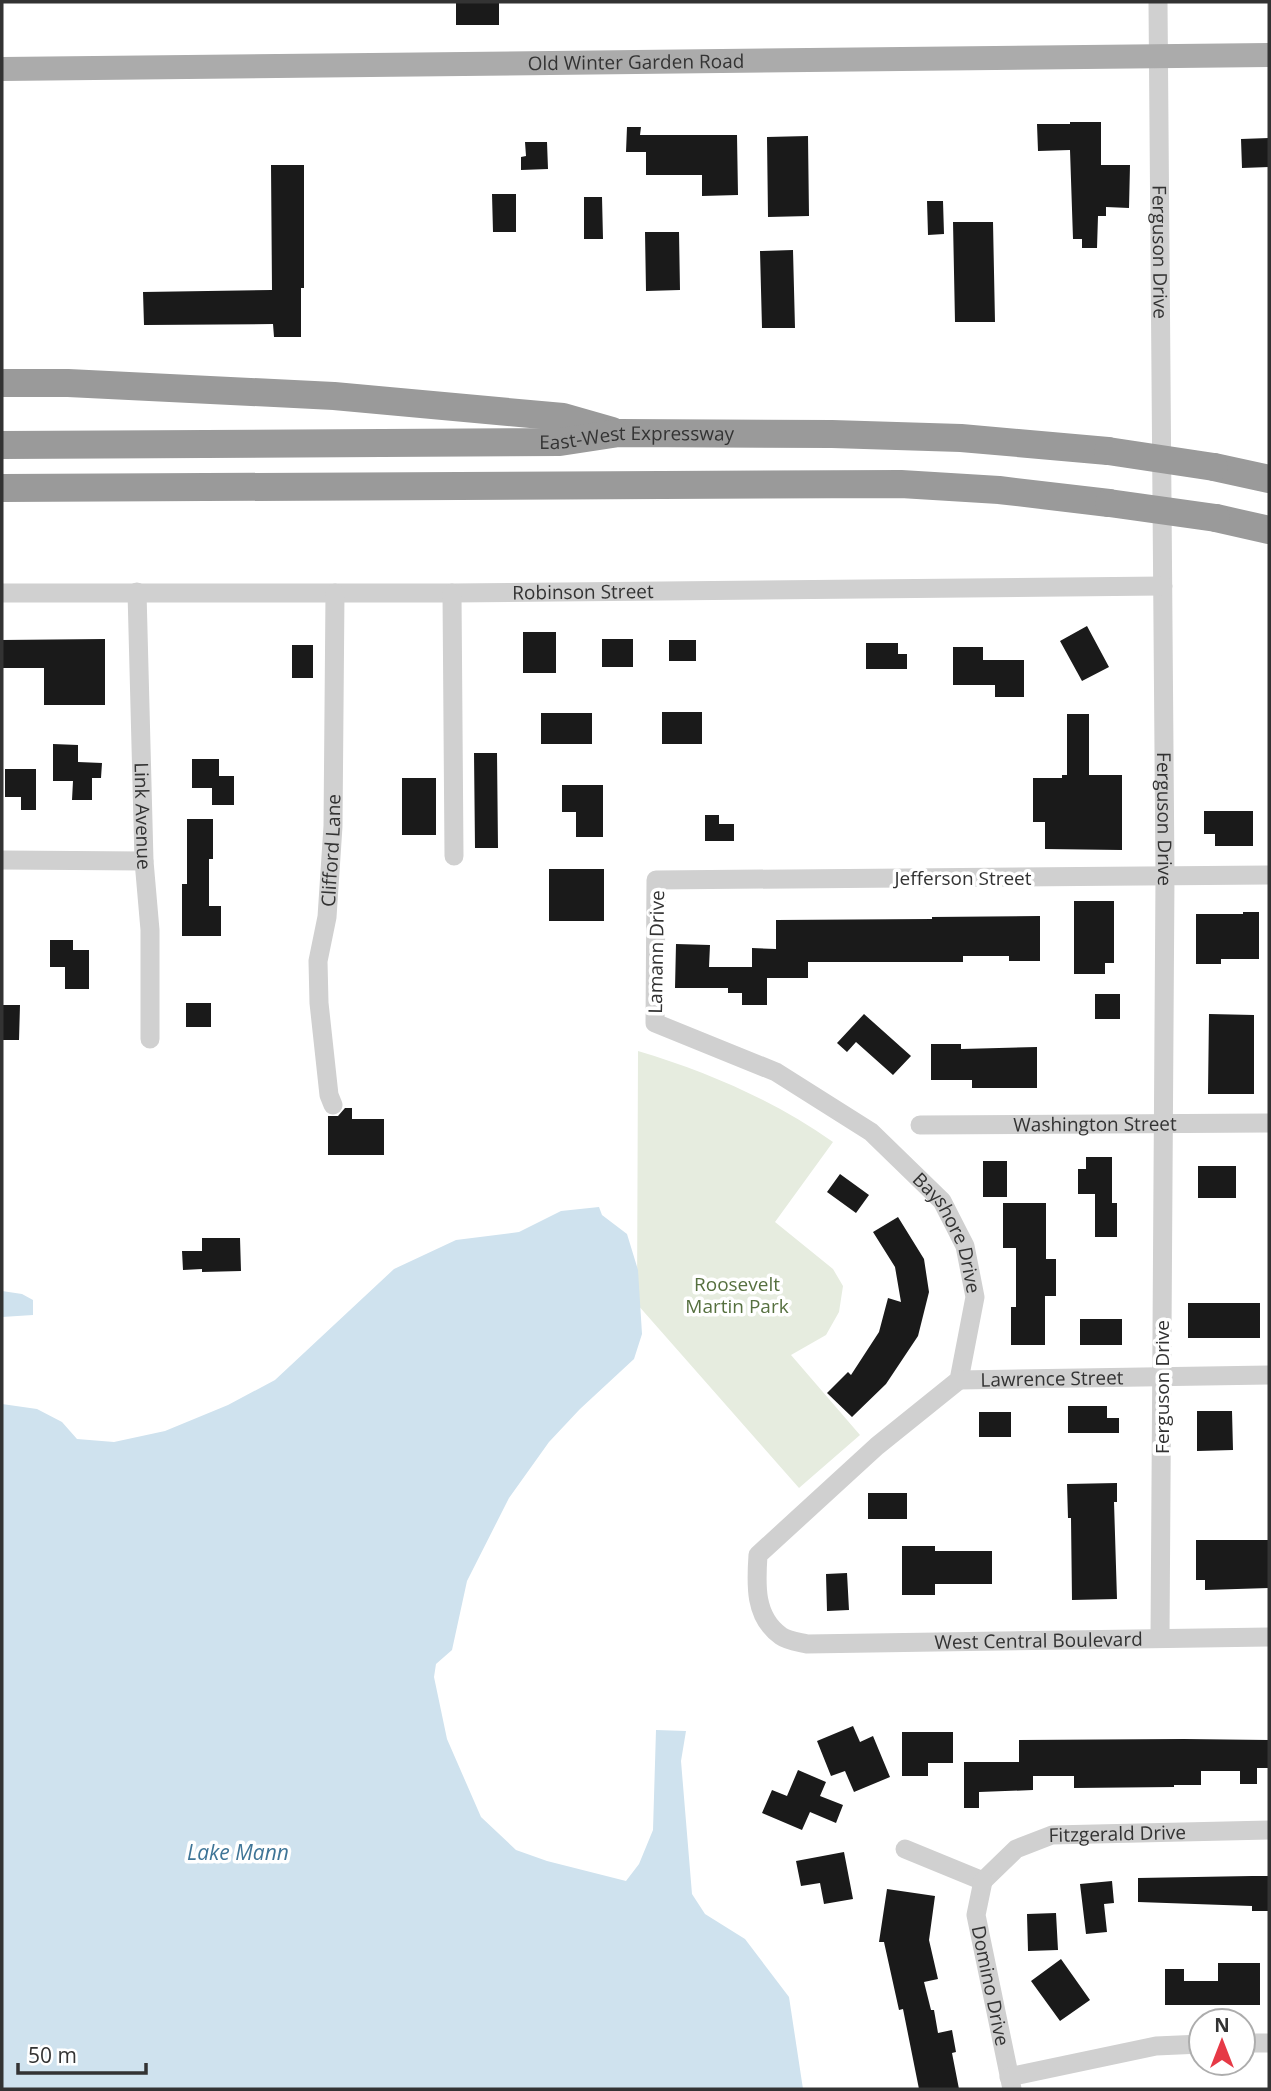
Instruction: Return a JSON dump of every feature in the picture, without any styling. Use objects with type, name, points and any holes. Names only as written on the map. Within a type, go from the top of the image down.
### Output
[{"type":"highway","points":[[2,383],[68,383],[334,396],[563,417],[619,433]]},
{"type":"highway","name":"East-West Expressway","points":[[2,445],[560,442],[619,433],[818,433],[948,437],[1108,451],[1214,467],[1269,479]]},
{"type":"highway","points":[[2,488],[901,484],[999,490],[1109,503],[1216,518],[1269,530]]},
{"type":"highway","points":[[2,494],[166,487]]},
{"type":"main road","name":"Old Winter Garden Road","points":[[2,69],[1269,55]]},
{"type":"street","name":"Ferguson Drive","points":[[1158,2],[1165,876],[1160,1638]]},
{"type":"street","name":"Robinson Street","points":[[2,593],[452,593],[1163,586]]},
{"type":"street","name":"Link Avenue","points":[[137,592],[144,861],[150,930],[150,1039]]},
{"type":"street","name":"Clifford Lane","points":[[333,1105],[329,1095],[319,1003],[318,961],[327,917],[333,826],[335,593]]},
{"type":"street","points":[[452,593],[454,856]]},
{"type":"street","points":[[2,860],[144,861]]},
{"type":"street","name":"Jefferson Street","points":[[656,880],[1269,875]]},
{"type":"street","name":"Lamann Drive","points":[[655,1023],[656,880]]},
{"type":"street","name":"Bayshore Drive","points":[[655,1023],[776,1072],[871,1132],[942,1202],[965,1246],[975,1297],[959,1380]]},
{"type":"street","name":"Washington Street","points":[[920,1125],[1269,1123]]},
{"type":"street","name":"Lawrence Street","points":[[959,1380],[1269,1374]]},
{"type":"street","name":"West Central Boulevard","points":[[959,1380],[877,1446],[758,1555],[755,1590],[766,1622],[782,1637],[807,1644],[1269,1637]]},
{"type":"street","name":"Fitzgerald Drive","points":[[983,1881],[1016,1849],[1052,1835],[1269,1830]]},
{"type":"street","points":[[905,1849],[983,1881]]},
{"type":"street","name":"Domino Drive","points":[[983,1881],[976,1915],[1011,2083]]},
{"type":"street","points":[[1011,2083],[1156,2046],[1187,2045]]},
{"type":"green space","name":"Roosevelt Martin Park","points":[[638,1051],[690,1068],[763,1100],[833,1142],[775,1222],[833,1269],[843,1286],[839,1312],[826,1335],[791,1355],[860,1435],[799,1488],[637,1304]]},
{"type":"water","name":"Lake Mann","points":[[599,1207],[602,1215],[627,1234],[638,1270],[642,1334],[634,1359],[549,1442],[509,1498],[467,1581],[452,1650],[436,1664],[434,1677],[447,1739],[481,1817],[516,1850],[547,1861],[626,1881],[639,1864],[653,1830],[656,1730],[686,1731],[681,1761],[692,1894],[705,1914],[745,1939],[789,1997],[803,2089],[2,2089],[2,1404],[37,1409],[62,1422],[77,1439],[114,1442],[165,1431],[228,1405],[275,1380],[394,1269],[456,1240],[519,1232],[561,1211]]},
{"type":"water","points":[[2,1291],[22,1294],[33,1300],[33,1315],[2,1317]]},
{"type":"building","points":[[456,2],[499,2],[499,25],[456,25]]},
{"type":"building","points":[[1101,122],[1101,165],[1130,165],[1129,208],[1106,207],[1106,216],[1098,216],[1097,248],[1082,248],[1082,239],[1073,239],[1070,150],[1038,151],[1037,124]]},
{"type":"building","points":[[627,127],[641,127],[640,135],[737,135],[738,195],[702,196],[702,175],[646,175],[646,152],[626,152]]},
{"type":"building","points":[[808,136],[809,216],[768,217],[767,137]]},
{"type":"building","points":[[1269,138],[1269,167],[1242,168],[1241,139]]},
{"type":"building","points":[[525,142],[547,142],[548,169],[521,170],[521,157],[526,156]]},
{"type":"building","points":[[271,165],[304,165],[304,288],[301,288],[301,337],[274,337],[273,324],[144,325],[143,292],[272,290]]},
{"type":"building","points":[[492,194],[516,194],[516,232],[493,232]]},
{"type":"building","points":[[584,197],[602,197],[603,239],[584,239]]},
{"type":"building","points":[[927,201],[943,201],[944,234],[928,235]]},
{"type":"building","points":[[953,222],[993,222],[995,322],[955,322]]},
{"type":"building","points":[[645,232],[679,232],[680,290],[646,291]]},
{"type":"building","points":[[793,250],[795,328],[762,328],[760,251]]},
{"type":"building","points":[[1087,626],[1109,667],[1082,681],[1060,641]]},
{"type":"building","points":[[523,632],[556,632],[556,673],[523,673]]},
{"type":"building","points":[[105,639],[105,705],[44,705],[44,668],[2,668],[2,640]]},
{"type":"building","points":[[602,639],[633,639],[633,667],[602,667]]},
{"type":"building","points":[[669,640],[696,640],[696,661],[669,661]]},
{"type":"building","points":[[866,643],[898,643],[898,654],[907,654],[907,669],[866,669]]},
{"type":"building","points":[[292,645],[313,645],[313,678],[292,678]]},
{"type":"building","points":[[953,647],[983,647],[983,660],[1024,660],[1024,697],[995,697],[995,685],[953,685]]},
{"type":"building","points":[[662,712],[702,712],[702,744],[662,744]]},
{"type":"building","points":[[541,713],[592,713],[592,744],[541,744]]},
{"type":"building","points":[[1067,714],[1089,714],[1089,775],[1122,775],[1122,850],[1045,849],[1045,822],[1033,822],[1033,778],[1062,778],[1062,775],[1067,775]]},
{"type":"building","points":[[53,744],[78,745],[78,762],[102,763],[101,778],[92,778],[92,800],[72,800],[73,781],[53,781]]},
{"type":"building","points":[[474,753],[497,753],[498,848],[475,848]]},
{"type":"building","points":[[192,759],[219,759],[219,776],[234,776],[234,805],[212,805],[212,788],[192,788]]},
{"type":"building","points":[[5,769],[36,769],[36,810],[21,810],[21,797],[5,797]]},
{"type":"building","points":[[402,778],[436,778],[436,835],[402,835]]},
{"type":"building","points":[[562,785],[603,785],[603,837],[576,837],[576,812],[562,812]]},
{"type":"building","points":[[1204,811],[1253,811],[1253,846],[1215,846],[1215,834],[1204,834]]},
{"type":"building","points":[[705,815],[719,815],[719,824],[734,824],[734,841],[705,841]]},
{"type":"building","points":[[187,819],[213,819],[213,859],[209,859],[209,906],[221,906],[221,936],[182,936],[182,884],[187,884]]},
{"type":"building","points":[[549,869],[604,869],[604,921],[549,921]]},
{"type":"building","points":[[1074,901],[1114,901],[1114,963],[1105,963],[1105,974],[1074,974]]},
{"type":"building","points":[[1259,912],[1259,959],[1221,959],[1221,964],[1196,964],[1196,914]]},
{"type":"building","points":[[1040,916],[1040,961],[1009,961],[1009,956],[963,956],[963,962],[808,962],[808,978],[767,978],[767,1005],[742,1005],[742,993],[728,993],[728,988],[675,988],[676,944],[710,945],[709,967],[752,967],[752,948],[776,949],[776,920]]},
{"type":"building","points":[[50,940],[73,940],[73,950],[89,950],[89,989],[65,989],[65,967],[50,967]]},
{"type":"building","points":[[1095,994],[1120,994],[1120,1019],[1095,1019]]},
{"type":"building","points":[[186,1003],[211,1003],[211,1027],[186,1027]]},
{"type":"building","points":[[2,1005],[20,1005],[19,1040],[2,1040]]},
{"type":"building","points":[[864,1014],[911,1056],[893,1075],[856,1042],[847,1052],[837,1043]]},
{"type":"building","points":[[1209,1014],[1254,1015],[1254,1094],[1208,1094]]},
{"type":"building","points":[[931,1044],[961,1044],[961,1049],[1037,1047],[1037,1088],[972,1088],[972,1080],[931,1080]]},
{"type":"building","points":[[345,1108],[352,1108],[352,1119],[384,1119],[384,1155],[328,1155],[328,1116],[338,1116]]},
{"type":"building","points":[[1086,1157],[1112,1157],[1112,1203],[1117,1203],[1117,1237],[1095,1237],[1095,1194],[1078,1194],[1078,1169],[1086,1169]]},
{"type":"building","points":[[983,1161],[1007,1161],[1007,1197],[983,1197]]},
{"type":"building","points":[[1198,1166],[1236,1166],[1236,1198],[1198,1198]]},
{"type":"building","points":[[840,1174],[869,1195],[856,1213],[827,1192]]},
{"type":"building","points":[[1003,1203],[1046,1203],[1046,1259],[1056,1259],[1056,1296],[1045,1296],[1045,1345],[1011,1345],[1011,1307],[1016,1307],[1016,1248],[1003,1248]]},
{"type":"building","points":[[898,1217],[924,1259],[929,1292],[918,1336],[886,1384],[852,1417],[827,1393],[848,1372],[851,1375],[879,1332],[888,1298],[901,1302],[895,1267],[873,1232]]},
{"type":"building","points":[[202,1238],[240,1238],[241,1271],[183,1270],[182,1251],[202,1251]]},
{"type":"building","points":[[1188,1303],[1260,1303],[1260,1338],[1188,1338]]},
{"type":"building","points":[[1080,1319],[1122,1319],[1122,1345],[1080,1345]]},
{"type":"building","points":[[1068,1406],[1107,1406],[1107,1418],[1119,1418],[1119,1433],[1068,1433]]},
{"type":"building","points":[[1197,1411],[1232,1411],[1233,1450],[1197,1451]]},
{"type":"building","points":[[979,1412],[1011,1412],[1011,1437],[979,1437]]},
{"type":"building","points":[[1117,1483],[1117,1502],[1114,1502],[1117,1599],[1072,1600],[1071,1518],[1068,1518],[1067,1484]]},
{"type":"building","points":[[868,1493],[907,1493],[907,1519],[868,1519]]},
{"type":"building","points":[[1196,1540],[1269,1540],[1269,1588],[1205,1590],[1205,1580],[1196,1580]]},
{"type":"building","points":[[902,1546],[935,1546],[935,1551],[992,1551],[992,1584],[935,1584],[935,1595],[902,1595]]},
{"type":"building","points":[[847,1573],[849,1610],[827,1611],[826,1574]]},
{"type":"building","points":[[853,1726],[860,1742],[873,1736],[890,1777],[854,1792],[845,1771],[831,1776],[817,1741]]},
{"type":"building","points":[[902,1732],[953,1732],[953,1763],[928,1763],[928,1776],[902,1776]]},
{"type":"building","points":[[1019,1740],[1269,1740],[1269,1768],[1257,1768],[1257,1784],[1240,1784],[1240,1771],[1201,1771],[1201,1785],[1174,1787],[1074,1788],[1074,1776],[1033,1776],[1033,1790],[979,1792],[979,1808],[964,1808],[964,1762],[1019,1762]]},
{"type":"building","points":[[798,1770],[826,1782],[820,1796],[843,1805],[836,1823],[810,1812],[802,1830],[762,1813],[772,1790],[787,1796]]},
{"type":"building","points":[[844,1852],[853,1899],[824,1904],[820,1883],[801,1886],[796,1861]]},
{"type":"building","points":[[1269,1876],[1269,1911],[1252,1911],[1252,1906],[1138,1902],[1138,1878]]},
{"type":"building","points":[[1112,1881],[1114,1903],[1104,1904],[1107,1932],[1086,1934],[1080,1884]]},
{"type":"building","points":[[887,1889],[935,1896],[929,1940],[938,1979],[924,1982],[931,2010],[934,2010],[938,2033],[952,2030],[956,2052],[952,2053],[959,2089],[919,2089],[903,2009],[899,2010],[884,1942],[879,1942]]},
{"type":"building","points":[[1056,1913],[1058,1950],[1028,1951],[1027,1914]]},
{"type":"building","points":[[1061,1959],[1090,2000],[1060,2021],[1031,1981]]},
{"type":"building","points":[[1218,1963],[1260,1963],[1260,2005],[1165,2005],[1165,1969],[1184,1969],[1184,1981],[1218,1981]]}]
